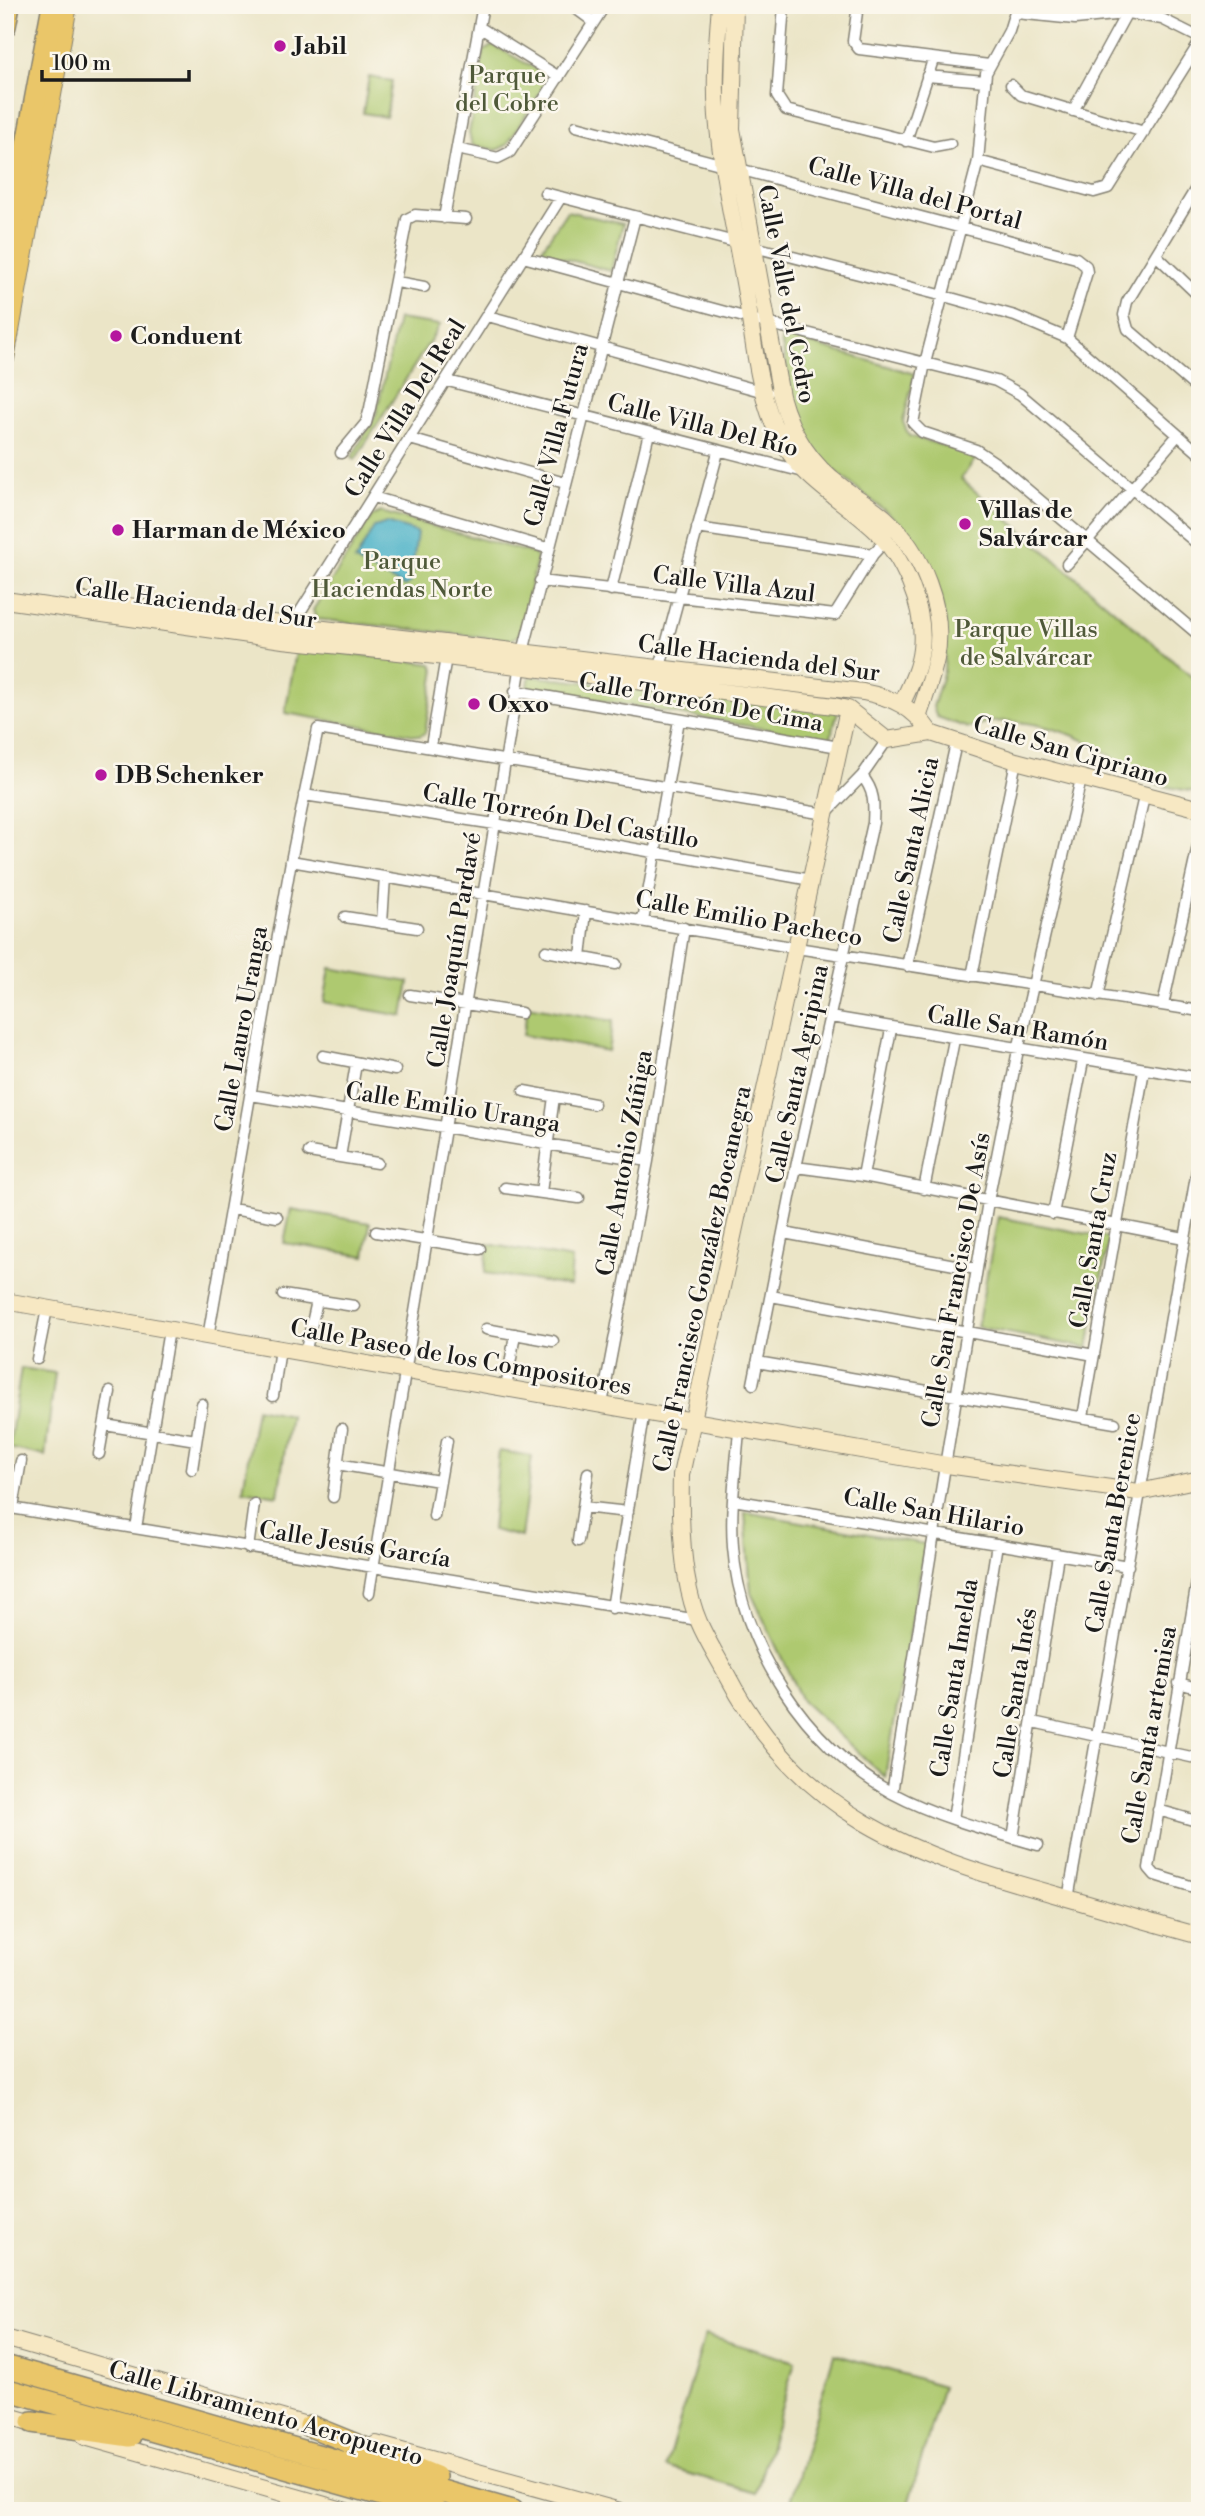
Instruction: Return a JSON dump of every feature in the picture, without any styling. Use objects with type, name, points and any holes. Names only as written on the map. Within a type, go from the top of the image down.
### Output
[{"type":"highway","points":[[5,26],[9,5]]},
{"type":"highway","points":[[5,262],[23,210],[38,87],[53,5]]},
{"type":"highway","points":[[38,87],[61,5]]},
{"type":"highway","name":"Calle Libramiento Aeropuerto","points":[[5,2366],[513,2511]]},
{"type":"highway","name":"Calle Libramiento Aeropuerto","points":[[5,2389],[438,2511]]},
{"type":"highway","points":[[32,2422],[209,2448]]},
{"type":"highway","points":[[310,2426],[519,2511]]},
{"type":"main road","points":[[5,359],[23,210],[68,5]]},
{"type":"street","points":[[444,218],[483,5]]},
{"type":"street","points":[[571,5],[594,22]]},
{"type":"street","points":[[457,149],[503,156],[516,144],[605,5]]},
{"type":"street","points":[[720,5],[724,115]]},
{"type":"street","points":[[724,115],[735,5]]},
{"type":"street","points":[[784,5],[777,96],[779,104],[786,110],[934,147],[950,144]]},
{"type":"street","points":[[858,5],[854,46],[933,60],[989,65]]},
{"type":"street","points":[[978,161],[1102,191],[1108,188],[1200,40],[1162,19],[1082,5]]},
{"type":"street","points":[[1126,14],[1075,19],[1016,9],[989,65],[985,81],[978,161],[913,419],[915,427],[976,450],[1088,538],[1200,636]]},
{"type":"street","points":[[1073,111],[1126,14]]},
{"type":"street","points":[[479,27],[559,77]]},
{"type":"street","points":[[906,141],[933,60]]},
{"type":"street","points":[[928,76],[985,81]]},
{"type":"street","points":[[1011,85],[1021,95],[1144,132]]},
{"type":"street","name":"Calle Valle del Cedro","points":[[724,115],[724,164],[751,320],[773,394],[794,434],[826,475],[899,531],[915,554],[936,609],[938,646],[919,715]]},
{"type":"street","name":"Calle Valle del Cedro","points":[[724,115],[740,168],[755,246],[768,323],[773,394],[781,440],[823,491],[874,529],[885,541],[899,561],[918,609],[922,630],[916,669],[902,703]]},
{"type":"street","name":"Calle Villa del Portal","points":[[576,126],[1081,261],[1086,266],[1086,277],[1067,338]]},
{"type":"street","points":[[1200,182],[1127,302],[1124,315],[1128,329],[1200,391]]},
{"type":"street","points":[[545,193],[1015,316],[1067,338],[1200,454]]},
{"type":"street","name":"Calle Villa Del Real","points":[[287,633],[448,381],[561,197]]},
{"type":"street","points":[[341,453],[358,435],[368,415],[397,282],[407,219],[415,215],[466,219]]},
{"type":"street","name":"Calle Villa Futura","points":[[522,659],[547,548],[635,217]]},
{"type":"street","points":[[1156,255],[1200,297]]},
{"type":"street","points":[[523,257],[751,320],[996,381],[1020,394],[1200,546]]},
{"type":"street","points":[[397,282],[424,287]]},
{"type":"street","points":[[488,316],[600,349],[773,394]]},
{"type":"street","name":"Calle Villa Del Río","points":[[448,381],[718,452],[826,475]]},
{"type":"street","points":[[611,590],[649,433]]},
{"type":"street","points":[[1067,564],[1131,486],[1178,435]]},
{"type":"street","points":[[410,439],[565,483]]},
{"type":"street","points":[[660,667],[718,452]]},
{"type":"street","points":[[373,497],[547,548]]},
{"type":"street","points":[[697,528],[873,554]]},
{"type":"street","name":"Calle Villa Azul","points":[[540,581],[835,615],[873,554],[885,541]]},
{"type":"street","name":"Calle Hacienda del Sur","points":[[5,590],[446,657],[660,667],[886,696],[919,715],[931,733]]},
{"type":"street","name":"Calle Hacienda del Sur","points":[[5,600],[522,659],[763,695],[848,709],[869,723],[887,740]]},
{"type":"street","points":[[446,657],[431,746],[825,814],[862,776],[887,740],[931,733]]},
{"type":"street","name":"Calle Joaquín Pardavé","points":[[369,1593],[522,659]]},
{"type":"street","name":"Calle Torreón De Cima","points":[[515,691],[839,747]]},
{"type":"street","points":[[869,723],[874,707],[886,696]]},
{"type":"street","name":"Calle Francisco González Bocanegra","points":[[848,709],[681,1475],[682,1549],[698,1620],[737,1696],[764,1735],[796,1772],[859,1822],[901,1843],[967,1870],[1200,1936]]},
{"type":"street","points":[[643,922],[679,720]]},
{"type":"street","name":"Calle Lauro Uranga","points":[[208,1337],[291,861],[318,729],[431,746]]},
{"type":"street","name":"Calle San Cipriano","points":[[931,733],[1016,761],[1144,797],[1200,809]]},
{"type":"street","name":"Calle Santa Alicia","points":[[907,966],[956,743]]},
{"type":"street","points":[[972,976],[1016,761]]},
{"type":"street","name":"Calle Santa Agripina","points":[[753,1384],[796,1167],[873,823],[871,786],[862,776]]},
{"type":"street","name":"Calle San Francisco De Asís","points":[[892,1793],[988,1201],[1018,1050],[1081,779]]},
{"type":"street","name":"Calle Torreón Del Castillo","points":[[304,795],[495,824],[811,880]]},
{"type":"street","points":[[1098,996],[1144,797]]},
{"type":"street","points":[[1163,1005],[1200,837]]},
{"type":"street","name":"Calle Emilio Pacheco","points":[[291,861],[844,956],[1200,1011]]},
{"type":"street","points":[[382,923],[385,877]]},
{"type":"street","points":[[580,958],[586,911]]},
{"type":"street","points":[[345,917],[417,928]]},
{"type":"street","name":"Calle Antonio Zúñiga","points":[[603,1405],[648,1161],[684,928]]},
{"type":"street","points":[[546,951],[616,964]]},
{"type":"street","points":[[410,995],[521,1013]]},
{"type":"street","name":"Calle San Ramón","points":[[831,1017],[954,1040],[1200,1078]]},
{"type":"street","points":[[863,1177],[891,1029]]},
{"type":"street","points":[[924,1189],[954,1040]]},
{"type":"street","points":[[323,1056],[395,1070]]},
{"type":"street","points":[[1053,1214],[1083,1061]]},
{"type":"street","points":[[340,1157],[356,1064]]},
{"type":"street","name":"Calle Santa Cruz","points":[[1083,1417],[1144,1070]]},
{"type":"street","points":[[524,1091],[594,1104]]},
{"type":"street","name":"Calle Emilio Uranga","points":[[251,1095],[648,1161]]},
{"type":"street","points":[[541,1192],[554,1097]]},
{"type":"street","points":[[309,1152],[377,1163]]},
{"type":"street","name":"Calle Santa Berenice","points":[[1068,1899],[1184,1238],[1195,1207],[1200,1154]]},
{"type":"street","points":[[796,1167],[863,1177],[1184,1238]]},
{"type":"street","points":[[506,1188],[579,1198]]},
{"type":"street","points":[[232,1209],[277,1217]]},
{"type":"street","points":[[376,1232],[480,1249]]},
{"type":"street","points":[[784,1233],[976,1269]]},
{"type":"street","points":[[283,1295],[354,1306]]},
{"type":"street","points":[[771,1296],[966,1329],[1094,1355]]},
{"type":"street","name":"Calle Paseo de los Compositores","points":[[5,1301],[406,1373],[643,1411],[947,1465],[1139,1492],[1200,1479]]},
{"type":"street","points":[[305,1354],[317,1301]]},
{"type":"street","points":[[37,1359],[47,1309]]},
{"type":"street","points":[[486,1329],[553,1341]]},
{"type":"street","points":[[136,1528],[169,1330]]},
{"type":"street","points":[[506,1389],[515,1334]]},
{"type":"street","points":[[273,1396],[281,1349]]},
{"type":"street","points":[[757,1362],[1115,1423]]},
{"type":"street","points":[[99,1454],[110,1392]]},
{"type":"street","points":[[191,1469],[202,1404]]},
{"type":"street","points":[[612,1608],[643,1411]]},
{"type":"street","points":[[105,1425],[196,1440]]},
{"type":"street","points":[[332,1497],[342,1429]]},
{"type":"street","points":[[739,1430],[733,1500],[733,1548],[738,1574],[760,1647],[798,1710],[826,1742],[858,1770],[892,1793],[953,1818],[1038,1845]]},
{"type":"street","points":[[434,1516],[447,1441]]},
{"type":"street","points":[[9,1507],[22,1461]]},
{"type":"street","points":[[337,1464],[439,1481]]},
{"type":"street","points":[[578,1541],[588,1473]]},
{"type":"street","name":"Calle San Hilario","points":[[733,1500],[1128,1566]]},
{"type":"street","points":[[248,1548],[254,1504]]},
{"type":"street","name":"Calle Jesús García","points":[[9,1507],[698,1620]]},
{"type":"street","points":[[583,1507],[628,1512]]},
{"type":"street","name":"Calle Santa Imelda","points":[[953,1818],[997,1544]]},
{"type":"street","name":"Calle Santa Inés","points":[[1013,1838],[1058,1555]]},
{"type":"street","name":"Calle Santa artemisa","points":[[1200,1564],[1195,1621],[1179,1683],[1150,1872],[1200,1889]]},
{"type":"street","points":[[1179,1683],[1200,1689]]},
{"type":"street","points":[[1033,1722],[1098,1734],[1200,1759]]},
{"type":"street","points":[[1158,1810],[1200,1822]]},
{"type":"street","points":[[5,2338],[310,2426],[620,2511]]},
{"type":"street","points":[[5,2415],[346,2511]]},
{"type":"green space","name":"Parque del Cobre","points":[[493,45],[543,73],[543,88],[507,145],[497,150],[472,145],[469,133],[484,51]]},
{"type":"green space","points":[[369,77],[392,81],[386,117],[363,113]]},
{"type":"green space","points":[[567,211],[623,224],[611,271],[540,252]]},
{"type":"green space","points":[[398,319],[440,325],[355,460],[351,458],[376,415]]},
{"type":"green space","name":"Parque Villas de Salvárcar","points":[[784,336],[915,374],[903,422],[909,436],[969,453],[976,458],[961,479],[1200,684],[1200,793],[1147,781],[1088,742],[1055,729],[1000,721],[968,728],[937,717],[933,707],[944,671],[946,626],[936,583],[920,549],[900,523],[825,463],[799,428],[781,340]]},
{"type":"green space","name":"Parque Haciendas Norte","points":[[381,512],[535,554],[537,560],[519,635],[511,640],[316,619],[313,610],[372,516]]},
{"type":"green space","points":[[297,647],[432,664],[435,670],[425,733],[420,736],[285,713]]},
{"type":"green space","points":[[530,676],[838,711],[830,740],[527,688]]},
{"type":"green space","points":[[330,968],[409,982],[403,1016],[324,1002]]},
{"type":"green space","points":[[528,1006],[613,1021],[608,1051],[523,1035]]},
{"type":"green space","points":[[291,1209],[370,1223],[365,1256],[284,1243]]},
{"type":"green space","points":[[998,1217],[1109,1238],[1088,1348],[977,1327]]},
{"type":"green space","points":[[488,1244],[572,1259],[570,1286],[485,1273]]},
{"type":"green space","points":[[21,1368],[55,1373],[45,1456],[9,1448]]},
{"type":"green space","points":[[256,1408],[290,1415],[278,1496],[243,1490]]},
{"type":"green space","points":[[499,1451],[532,1456],[521,1537],[492,1530]]},
{"type":"green space","points":[[745,1512],[925,1544],[885,1777],[802,1701],[751,1593]]},
{"type":"green space","points":[[705,2335],[795,2362],[756,2493],[666,2467]]},
{"type":"green space","points":[[834,2354],[943,2386],[906,2511],[823,2511],[791,2501]]},
{"type":"water","points":[[387,523],[417,532],[411,582],[405,587],[355,561],[374,527]]},
{"type":"place","name":"Jabil","points":[[280,46]]},
{"type":"place","name":"Conduent","points":[[116,336]]},
{"type":"place","name":"Villas de Salvárcar","points":[[965,524]]},
{"type":"place","name":"Harman de México","points":[[118,530]]},
{"type":"place","name":"Oxxo","points":[[474,704]]},
{"type":"place","name":"DB Schenker","points":[[101,775]]}]
